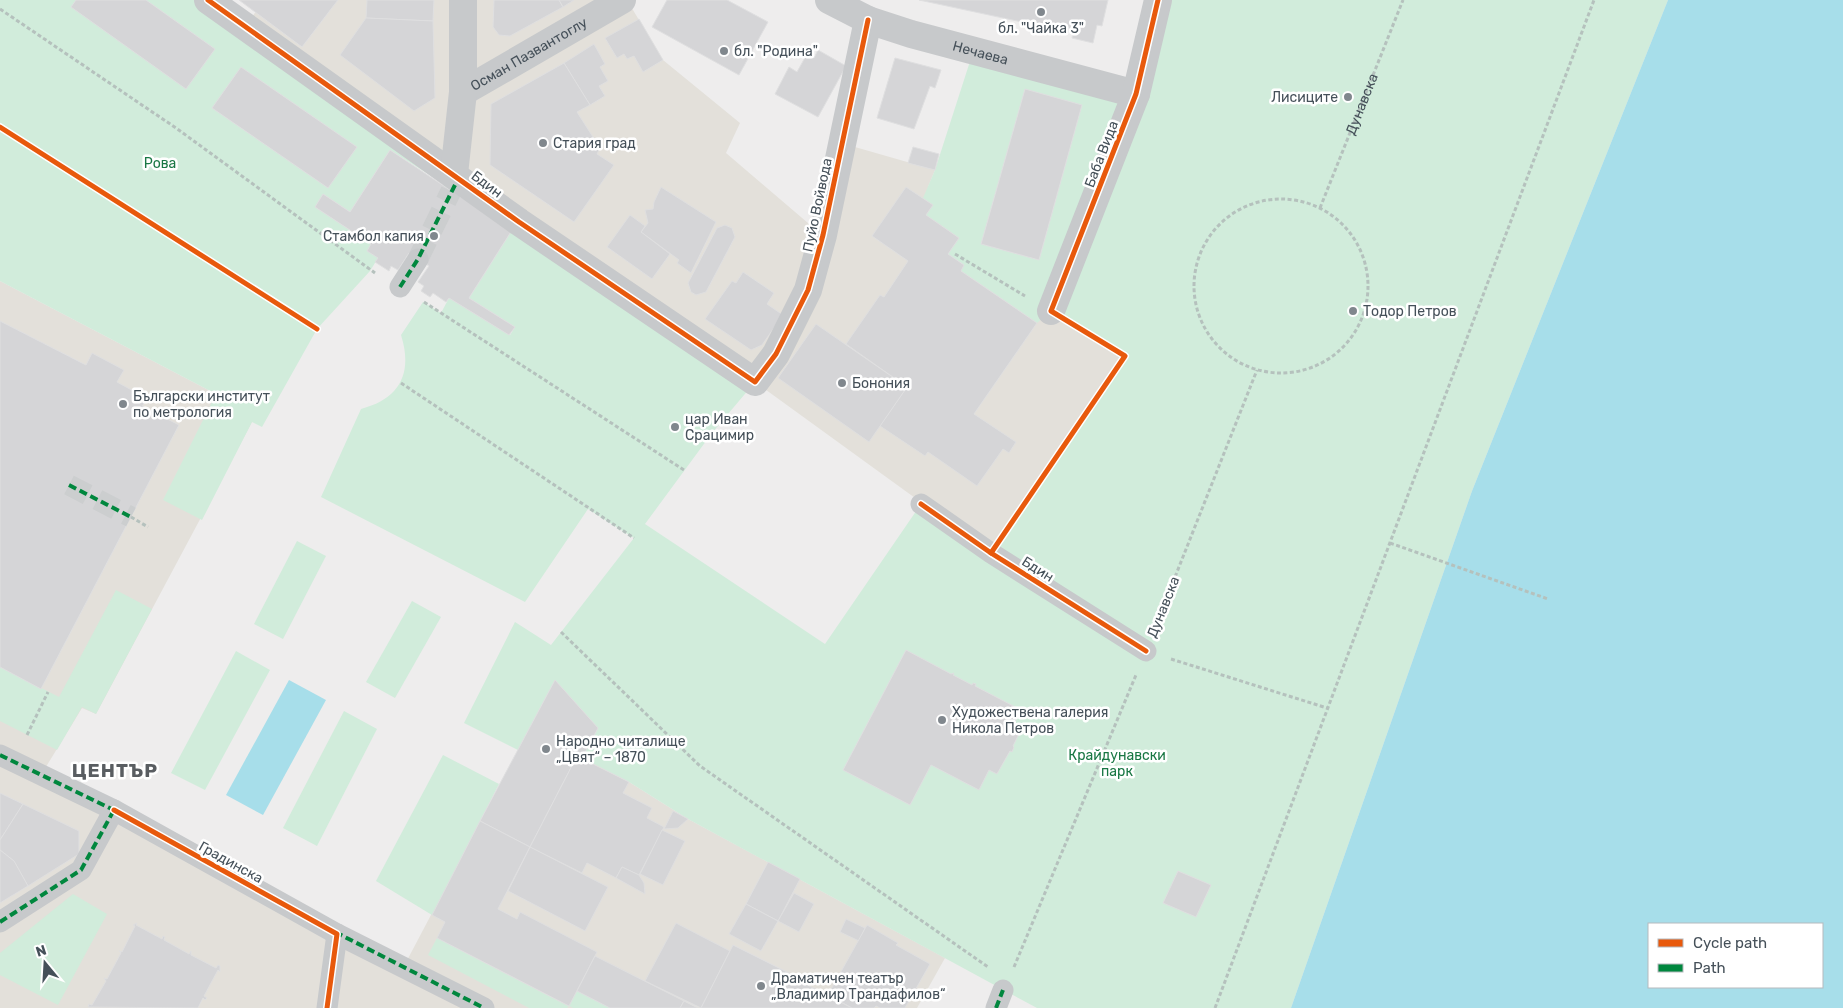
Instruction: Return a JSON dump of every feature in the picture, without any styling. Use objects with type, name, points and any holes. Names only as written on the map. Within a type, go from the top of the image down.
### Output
[{"type":"street","name":"Бдин","points":[[208,0],[455,181],[519,222],[755,382]]},
{"type":"street","points":[[455,181],[462,92],[463,0]]},
{"type":"street","name":"Осман Пазвантоглу","points":[[462,92],[622,0]]},
{"type":"street","name":"Нечаева","points":[[828,0],[868,20],[973,52],[1136,94]]},
{"type":"street","name":"Баба Вида","points":[[1051,311],[1136,94],[1158,0]]},
{"type":"street","name":"Пуйо Войвода","points":[[755,382],[776,354],[808,290],[823,235],[868,20]]},
{"type":"street","points":[[400,287],[418,259]]},
{"type":"street","name":"Бдин","points":[[921,504],[991,553],[1146,651]]},
{"type":"street","name":"Градинска","points":[[0,755],[114,810],[337,934],[484,1008]]},
{"type":"street","points":[[0,922],[81,870],[114,810]]},
{"type":"street","points":[[327,1008],[337,934]]},
{"type":"path","points":[[1215,1008],[1594,0]]},
{"type":"path","points":[[0,9],[176,128],[370,270],[400,287],[684,470]]},
{"type":"path","points":[[0,127],[316,329]]},
{"type":"path","points":[[1293,200],[1320,208],[1344,225],[1360,248],[1368,276],[1366,304],[1356,330],[1338,353],[1313,367],[1285,373],[1257,370],[1231,358],[1210,337],[1197,312],[1193,283],[1199,254],[1214,230],[1236,211],[1264,201],[1293,200]]},
{"type":"path","points":[[955,254],[1125,356],[991,553]]},
{"type":"path","points":[[401,383],[634,538]]},
{"type":"path","points":[[131,517],[148,527]]},
{"type":"path","points":[[1390,543],[1548,599]]},
{"type":"path","points":[[561,632],[700,766],[1002,993]]},
{"type":"path","points":[[1146,651],[1327,708]]},
{"type":"path","points":[[27,735],[48,692]]},
{"type":"shaded area","points":[[264,0],[627,0],[663,60],[740,123],[726,153],[822,235],[841,143],[935,170],[928,187],[1051,311],[1125,356],[991,553],[755,382],[451,191],[459,177],[245,27]]},
{"type":"shaded area","points":[[0,281],[216,394],[252,422],[96,714],[82,708],[41,775],[403,968],[555,680],[598,728],[583,758],[629,782],[688,819],[945,958],[917,1008],[0,1008]]},
{"type":"green space","name":"Рова","points":[[0,0],[208,0],[459,177],[451,191],[443,186],[444,184],[390,150],[350,212],[323,194],[315,207],[371,244],[378,258],[370,271],[317,329],[262,427],[252,422],[202,520],[163,500],[216,394],[0,281]]},
{"type":"green space","name":"Крайдунавски парк","points":[[1158,0],[1668,0],[1472,491],[1291,1008],[1037,1008],[688,819],[629,782],[582,758],[598,728],[555,680],[518,750],[464,723],[515,622],[551,645],[634,538],[588,509],[525,602],[321,497],[361,409],[385,399],[400,382],[404,372],[405,361],[401,335],[423,302],[441,313],[449,298],[510,335],[515,327],[469,298],[514,227],[755,382],[712,433],[645,524],[825,644],[921,504],[991,553],[1125,356],[1051,311],[1037,323],[961,271],[948,254],[959,238],[926,215],[933,205],[923,198],[935,170],[973,52],[1136,94]]},
{"type":"green space","points":[[297,541],[326,556],[283,639],[254,624]]},
{"type":"green space","points":[[116,590],[152,609],[96,714],[82,707],[57,750],[0,721],[0,667],[59,697]]},
{"type":"green space","points":[[412,601],[441,617],[395,698],[366,682]]},
{"type":"green space","points":[[236,651],[270,670],[205,790],[171,773]]},
{"type":"green space","points":[[344,711],[377,729],[317,846],[283,828]]},
{"type":"green space","points":[[443,755],[499,784],[432,915],[376,881]]},
{"type":"green space","points":[[73,894],[107,914],[58,1005],[0,975],[0,953]]},
{"type":"green space","points":[[437,938],[568,1006],[577,991],[610,1008],[573,1008],[569,1006],[567,1008],[529,1008],[428,955]]},
{"type":"water","points":[[1668,0],[1843,0],[1843,1008],[1291,1008],[1472,491]]},
{"type":"water","points":[[289,680],[326,700],[263,815],[226,795]]},
{"type":"building","points":[[76,0],[146,0],[215,49],[186,89],[71,7]]},
{"type":"building","points":[[239,0],[338,0],[302,47]]},
{"type":"building","points":[[367,0],[434,0],[433,21],[366,18]]},
{"type":"building","points":[[494,0],[559,0],[563,7],[510,36],[499,35],[493,27]]},
{"type":"building","points":[[559,0],[574,0],[563,7]]},
{"type":"building","name":"бл. \"Родина\"","points":[[667,0],[727,0],[768,22],[739,75],[652,27]]},
{"type":"building","name":"бл. \"Чайка 3\"","points":[[919,0],[1108,0],[1102,26],[1097,25],[1093,43],[1072,38],[1073,33]]},
{"type":"building","points":[[366,18],[433,21],[435,98],[414,111],[340,55]]},
{"type":"building","points":[[639,19],[663,60],[643,72],[634,56],[627,59],[624,54],[617,58],[605,38]]},
{"type":"building","points":[[594,44],[605,64],[600,67],[608,81],[599,86],[605,96],[590,105],[564,63]]},
{"type":"building","points":[[818,50],[846,66],[818,117],[775,94],[789,67],[797,72],[807,54],[814,58]]},
{"type":"building","points":[[895,58],[941,70],[935,88],[930,86],[914,129],[877,118]]},
{"type":"building","name":"Стария град","points":[[564,63],[590,105],[577,112],[600,148],[597,154],[614,165],[574,222],[490,165],[491,104]]},
{"type":"building","points":[[241,67],[357,147],[328,188],[212,108]]},
{"type":"building","points":[[1025,89],[1082,105],[1039,260],[981,244]]},
{"type":"building","points":[[913,147],[939,154],[935,170],[908,163]]},
{"type":"building","name":"Стамбол капия","points":[[390,150],[459,196],[514,227],[469,298],[515,327],[509,335],[449,298],[446,302],[433,293],[430,297],[421,291],[424,286],[418,282],[429,266],[409,253],[398,270],[391,266],[389,271],[375,262],[378,258],[367,251],[371,244],[315,207],[323,194],[350,212]]},
{"type":"building","points":[[661,187],[716,222],[691,273],[677,263],[679,260],[641,232],[648,223],[645,210],[653,209]]},
{"type":"building","name":"Бонония","points":[[906,187],[933,205],[926,215],[959,238],[948,254],[964,265],[961,271],[1037,323],[974,414],[1016,442],[1009,453],[1003,449],[977,486],[928,452],[925,456],[880,426],[907,387],[846,344],[880,295],[884,297],[908,261],[872,236]]},
{"type":"building","points":[[630,215],[645,226],[641,232],[670,254],[652,279],[607,247]]},
{"type":"building","points":[[725,225],[732,228],[735,237],[706,292],[696,295],[691,292],[688,283],[717,228]]},
{"type":"building","points":[[743,272],[774,293],[767,304],[783,315],[762,345],[751,350],[705,319],[732,281],[736,283]]},
{"type":"building","points":[[0,321],[86,365],[92,353],[124,370],[117,382],[148,399],[142,406],[179,425],[41,689],[0,667]]},
{"type":"building","name":"Бонония","points":[[816,324],[907,387],[869,442],[778,378]]},
{"type":"building","name":"Художествена галерия Никола Петров","points":[[906,650],[951,674],[954,673],[953,675],[972,685],[973,683],[976,684],[975,686],[1021,710],[1011,730],[1019,734],[1012,752],[1010,751],[997,774],[989,770],[979,790],[931,765],[910,805],[843,770]]},
{"type":"building","points":[[555,680],[598,728],[582,758],[577,756],[530,847],[480,821]]},
{"type":"building","points":[[577,756],[629,782],[623,793],[652,808],[647,818],[664,827],[639,875],[622,867],[616,878],[587,863],[582,873],[530,847]]},
{"type":"building","points":[[0,793],[23,804],[0,840]]},
{"type":"building","points":[[23,804],[79,831],[79,854],[28,886],[14,861],[0,850],[0,840]]},
{"type":"building","points":[[673,811],[688,819],[678,828],[664,829]]},
{"type":"building","points":[[480,821],[530,847],[498,909],[517,919],[520,912],[597,952],[569,1006],[437,938],[445,922],[432,915]]},
{"type":"building","points":[[662,830],[685,841],[663,885],[640,874]]},
{"type":"building","points":[[530,847],[608,887],[585,931],[508,891]]},
{"type":"building","points":[[0,850],[14,861],[28,886],[0,903]]},
{"type":"building","points":[[768,862],[800,879],[778,921],[746,904]]},
{"type":"building","points":[[622,867],[639,875],[644,883],[645,894],[616,878]]},
{"type":"building","points":[[1178,871],[1211,885],[1196,917],[1163,903]]},
{"type":"building","points":[[794,893],[814,904],[799,932],[778,921]]},
{"type":"building","points":[[746,904],[778,921],[761,951],[729,934]]},
{"type":"building","points":[[846,919],[865,928],[859,941],[840,932]]},
{"type":"building","points":[[137,923],[136,925],[162,939],[163,936],[165,937],[164,940],[189,954],[191,951],[191,955],[216,968],[218,965],[220,966],[220,972],[218,970],[204,996],[207,998],[205,1000],[203,998],[198,1008],[88,1007],[89,1004],[92,1005],[106,981],[104,978],[107,979],[121,953],[119,951],[122,952],[135,926],[133,925]]},
{"type":"building","points":[[676,923],[730,951],[701,1008],[645,981]]},
{"type":"building","points":[[867,925],[898,943],[896,945],[930,964],[905,1008],[880,1008],[876,1006],[874,1008],[852,1008],[828,995]]},
{"type":"building","name":"Драматичен театър „Владимир Трандафилов“","points":[[733,945],[791,974],[790,976],[852,1008],[701,1008]]},
{"type":"building","points":[[595,956],[684,1001],[680,1008],[610,1008],[577,991]]},
{"type":"building","points":[[684,1001],[698,1008],[680,1008]]},
{"type":"tunnel","points":[[418,259],[451,191]]},
{"type":"tunnel","points":[[69,485],[131,517]]},
{"type":"marked path","points":[[400,287],[418,259],[459,177]]},
{"type":"marked path","points":[[69,485],[131,517]]},
{"type":"marked path","points":[[0,755],[118,812]]},
{"type":"marked path","points":[[0,922],[81,870],[114,810]]},
{"type":"marked path","points":[[335,932],[484,1008]]},
{"type":"marked path","points":[[996,1008],[1003,990]]},
{"type":"cycle path","points":[[208,0],[519,222],[755,382],[776,354],[808,290],[823,235],[868,20]]},
{"type":"cycle path","points":[[991,553],[1125,356],[1051,311],[1136,94],[1158,0]]},
{"type":"cycle path","points":[[0,127],[317,329]]},
{"type":"cycle path","points":[[921,504],[991,553],[1146,651]]},
{"type":"cycle path","points":[[114,810],[337,934],[327,1008]]},
{"type":"place","name":"бл. \"Чайка 3\"","points":[[1041,12]]},
{"type":"place","name":"бл. \"Родина\"","points":[[724,51]]},
{"type":"place","name":"Лисиците","points":[[1348,97]]},
{"type":"place","name":"Стария град","points":[[543,143]]},
{"type":"place","name":"Стамбол капия","points":[[434,236]]},
{"type":"place","name":"Тодор Петров","points":[[1353,311]]},
{"type":"place","name":"Бонония","points":[[842,383]]},
{"type":"place","name":"Български институт по метрология","points":[[123,404]]},
{"type":"place","name":"цар Иван Срацимир","points":[[675,427]]},
{"type":"place","name":"Художествена галерия Никола Петров","points":[[942,720]]},
{"type":"place","name":"Народно читалище „Цвят“ – 1870","points":[[546,749]]},
{"type":"place","name":"Драматичен театър „Владимир Трандафилов“","points":[[761,986]]},
{"type":"district","name":"ЦЕНТЪР","points":[[115,770]]}]
